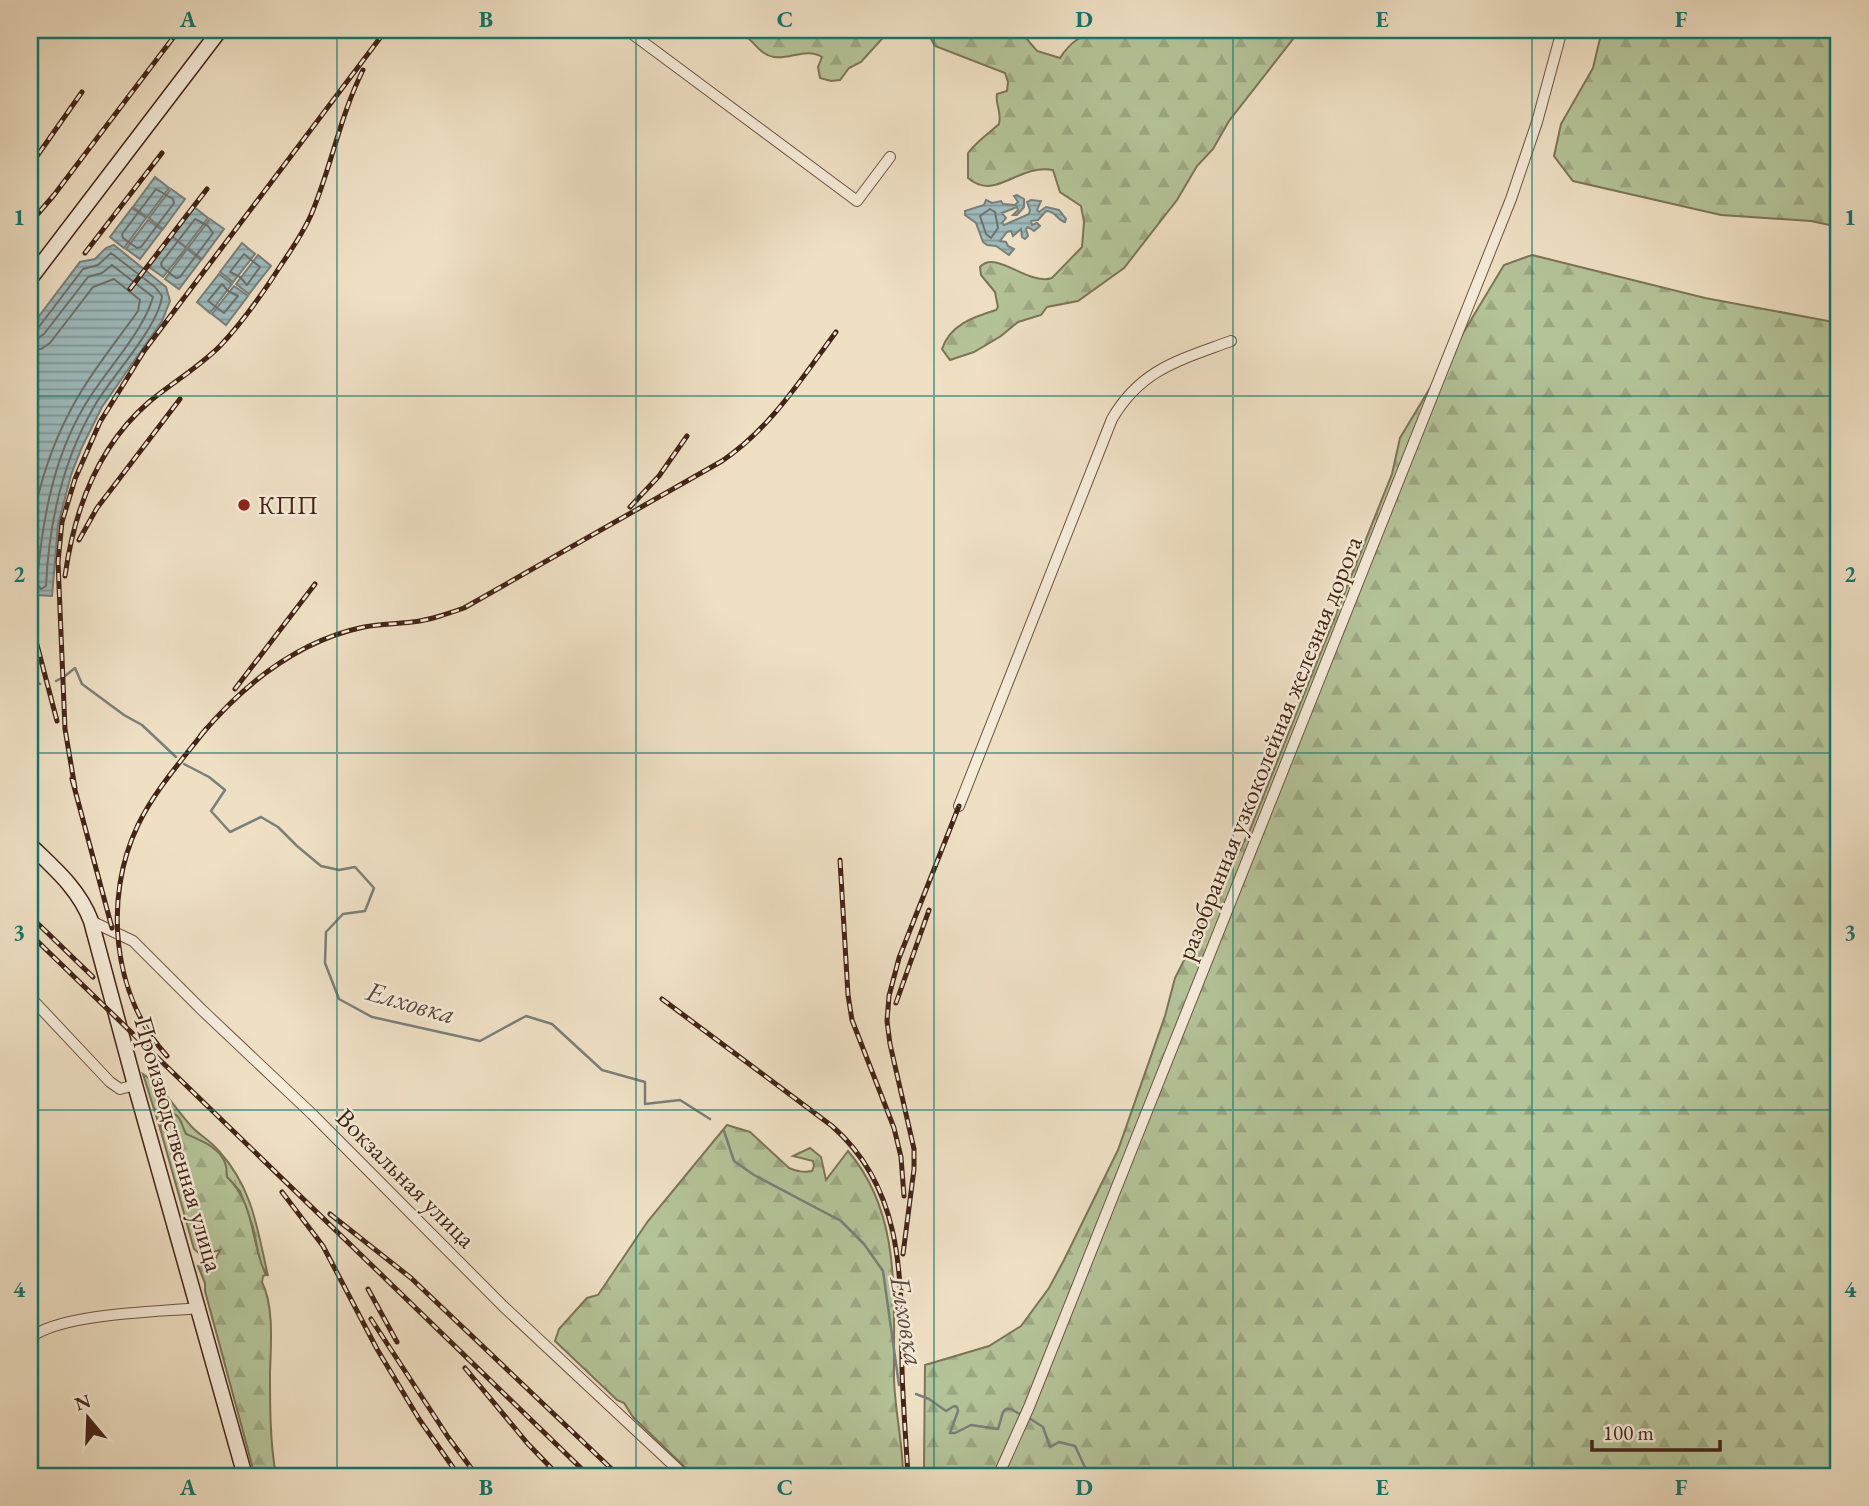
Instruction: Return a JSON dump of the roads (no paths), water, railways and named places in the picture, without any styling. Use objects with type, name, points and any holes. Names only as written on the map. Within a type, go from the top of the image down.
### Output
[{"type":"main road","points":[[30,279],[220,30]]},
{"type":"main road","name":"Производственная улица","points":[[30,845],[68,881],[82,901],[91,921],[246,1476]]},
{"type":"street","points":[[627,30],[857,201],[890,157]]},
{"type":"street","name":"разобранная узкоколейная железная дорога","points":[[998,1476],[1028,1408],[1511,200],[1537,122],[1562,30]]},
{"type":"street","points":[[959,806],[1112,419],[1134,388],[1154,372],[1231,341]]},
{"type":"street","name":"Вокзальная улица","points":[[91,921],[133,940],[312,1114],[503,1306],[685,1476]]},
{"type":"street","points":[[30,997],[110,1082],[120,1089],[135,1085]]},
{"type":"street","points":[[30,1338],[36,1333],[74,1320],[199,1308]]},
{"type":"water","points":[[155,177],[169,188],[147,217],[133,207]]},
{"type":"water","points":[[171,189],[185,199],[163,229],[149,218]]},
{"type":"water","points":[[1014,196],[1024,199],[1024,207],[1017,215],[1013,215],[1018,210],[1017,207],[1002,213],[1006,218],[1002,223],[1004,225],[1029,214],[1027,202],[1031,200],[1041,201],[1037,210],[1039,212],[1046,207],[1059,210],[1066,219],[1065,222],[1062,221],[1052,212],[1046,211],[1038,220],[1031,221],[1032,225],[1037,223],[1040,226],[1034,231],[1028,227],[1028,236],[1025,239],[1021,229],[1013,236],[1011,231],[1007,232],[1000,241],[1006,242],[1014,249],[1009,255],[996,246],[983,242],[976,223],[965,215],[965,211],[984,205],[986,200],[1015,205],[1018,202]]},
{"type":"water","points":[[194,207],[208,218],[186,247],[172,236]]},
{"type":"water","points":[[132,208],[146,218],[124,248],[110,237]]},
{"type":"water","points":[[210,219],[224,229],[202,259],[188,248]]},
{"type":"water","points":[[148,220],[162,230],[140,259],[126,249]]},
{"type":"water","points":[[172,237],[186,248],[163,277],[149,267]]},
{"type":"water","points":[[242,243],[255,254],[233,282],[220,272]]},
{"type":"water","points":[[114,245],[166,287],[170,301],[162,321],[102,407],[82,447],[71,475],[58,525],[52,596],[35,595],[30,579],[30,328],[80,262],[95,259],[106,248]]},
{"type":"water","points":[[187,249],[201,260],[179,289],[165,279]]},
{"type":"water","points":[[258,255],[271,266],[249,294],[236,284]]},
{"type":"water","points":[[219,274],[232,284],[210,313],[197,302]]},
{"type":"water","points":[[234,286],[248,296],[226,325],[212,314]]},
{"type":"waterway","name":"Елховка","points":[[56,681],[75,668],[82,684],[142,725],[176,757]]},
{"type":"waterway","name":"Елховка","points":[[30,680],[40,684]]},
{"type":"waterway","name":"Елховка","points":[[184,764],[209,777],[225,790],[211,811],[230,832],[261,817],[278,827],[321,866],[339,870],[355,867],[374,888],[365,911],[343,914],[326,932],[325,963],[339,999],[372,1017],[480,1041],[526,1016],[552,1024],[602,1070],[645,1082],[645,1104],[680,1100],[710,1119]]},
{"type":"waterway","name":"Елховка","points":[[724,1131],[734,1161],[754,1175],[841,1221],[864,1244],[883,1271],[899,1385]]},
{"type":"waterway","name":"Елховка","points":[[916,1394],[946,1411],[957,1407],[950,1433],[971,1425],[998,1429],[1006,1409],[1023,1416]]},
{"type":"waterway","name":"Елховка","points":[[1029,1418],[1043,1427],[1050,1447],[1059,1442],[1075,1446],[1089,1476]]},
{"type":"railway","points":[[30,223],[179,30]]},
{"type":"railway","points":[[75,788],[65,729],[58,562],[62,522],[75,479],[100,422],[144,351],[386,30]]},
{"type":"railway","points":[[65,576],[82,504],[102,459],[131,419],[203,361],[228,337],[260,297],[301,235],[318,197],[348,105],[363,70]]},
{"type":"railway","points":[[30,166],[82,92]]},
{"type":"railway","points":[[85,253],[162,153]]},
{"type":"railway","points":[[130,289],[207,189]]},
{"type":"railway","points":[[201,735],[254,682],[294,654],[340,634],[370,626],[425,620],[464,608],[722,461],[756,434],[836,332]]},
{"type":"railway","points":[[79,540],[97,508],[180,399]]},
{"type":"railway","points":[[630,507],[659,476],[687,436]]},
{"type":"railway","points":[[235,689],[315,584]]},
{"type":"railway","points":[[30,618],[57,721]]},
{"type":"railway","points":[[167,1056],[149,1032],[134,1004],[124,975],[117,914],[120,883],[127,853],[145,812],[206,729]]},
{"type":"railway","points":[[72,779],[112,928]]},
{"type":"railway","points":[[903,1254],[914,1149],[890,1044],[887,1021],[889,996],[899,958],[959,806]]},
{"type":"railway","points":[[840,860],[848,995],[852,1020],[894,1128],[901,1157],[904,1196]]},
{"type":"railway","points":[[896,1003],[929,910]]},
{"type":"railway","points":[[30,916],[93,977]]},
{"type":"railway","points":[[30,934],[589,1476]]},
{"type":"railway","points":[[662,999],[832,1126],[856,1151],[874,1178],[886,1208],[899,1270],[908,1476]]},
{"type":"railway","points":[[282,1192],[323,1246],[377,1349],[419,1419],[459,1476]]},
{"type":"railway","points":[[330,1214],[411,1278],[619,1476]]},
{"type":"railway","points":[[368,1289],[397,1342]]},
{"type":"railway","points":[[371,1319],[448,1437],[477,1476]]},
{"type":"railway","points":[[465,1368],[528,1444],[559,1476]]},
{"type":"place","name":"КПП","points":[[244,505]]}]
